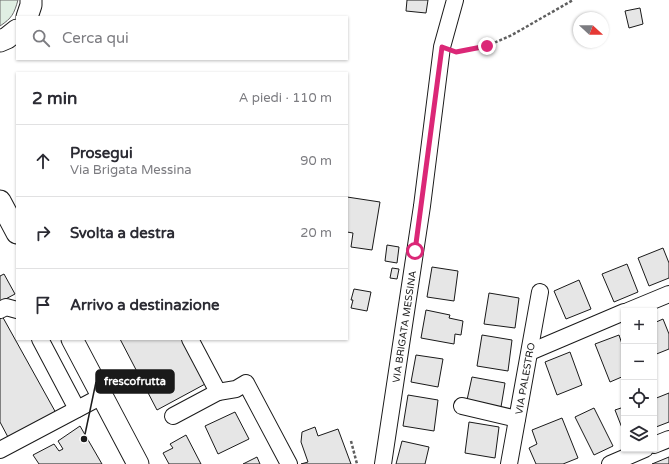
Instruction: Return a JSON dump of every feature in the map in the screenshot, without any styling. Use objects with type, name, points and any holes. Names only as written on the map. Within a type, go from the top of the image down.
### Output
[{"type":"main road","points":[[27,16],[31,0]]},
{"type":"main road","points":[[0,201],[16,231]]},
{"type":"main road","points":[[73,340],[138,464]]},
{"type":"street","name":"VIA BRIGATA MESSINA","points":[[384,464],[422,206],[442,47],[455,0]]},
{"type":"street","name":"VIA PALESTRO","points":[[510,464],[540,292]]},
{"type":"street","points":[[635,308],[669,294]]},
{"type":"street","points":[[0,310],[6,307],[16,310]]},
{"type":"street","points":[[530,352],[621,313]]},
{"type":"street","points":[[41,340],[77,409]]},
{"type":"street","points":[[191,340],[218,392]]},
{"type":"street","points":[[173,416],[218,392],[236,389],[246,383],[289,464]]},
{"type":"street","points":[[0,450],[102,396]]},
{"type":"street","points":[[462,406],[518,419]]},
{"type":"street","points":[[657,444],[669,439]]},
{"type":"street","points":[[610,464],[638,452]]},
{"type":"path","points":[[442,47],[456,52],[487,46],[512,35],[573,0]]},
{"type":"path","points":[[351,441],[357,464]]},
{"type":"green space","points":[[0,0],[18,0],[12,15],[0,26]]},
{"type":"building","points":[[407,0],[428,0],[426,13],[406,11]]},
{"type":"building","points":[[640,8],[643,24],[629,28],[625,11]]},
{"type":"building","points":[[348,197],[380,202],[372,250],[351,247],[353,233],[348,232]]},
{"type":"building","points":[[387,245],[399,247],[397,263],[385,261]]},
{"type":"building","points":[[663,248],[669,263],[669,278],[649,286],[638,258]]},
{"type":"building","points":[[627,264],[638,292],[614,302],[602,274]]},
{"type":"building","points":[[432,267],[458,271],[454,301],[427,297]]},
{"type":"building","points":[[392,268],[399,269],[397,279],[390,278]]},
{"type":"building","points":[[4,274],[15,294],[0,302],[0,276]]},
{"type":"building","points":[[579,280],[591,309],[566,319],[554,291]]},
{"type":"building","points":[[354,289],[371,292],[367,311],[351,308],[353,300],[351,300]]},
{"type":"building","points":[[489,293],[519,298],[515,328],[484,324]]},
{"type":"building","points":[[426,310],[450,315],[449,318],[463,321],[461,335],[455,334],[454,344],[421,338]]},
{"type":"building","points":[[1,314],[56,413],[9,439],[0,422]]},
{"type":"building","points":[[663,319],[669,334],[669,349],[657,354],[657,344],[657,322]]},
{"type":"building","points":[[482,335],[512,340],[508,371],[477,366]]},
{"type":"building","points":[[619,335],[621,341],[621,377],[610,382],[595,344]]},
{"type":"building","points":[[121,340],[185,340],[207,383],[157,410]]},
{"type":"building","points":[[570,352],[582,385],[557,395],[545,362]]},
{"type":"building","points":[[416,355],[443,359],[438,387],[411,382]]},
{"type":"building","points":[[472,377],[505,383],[501,407],[467,400]]},
{"type":"building","points":[[669,393],[669,422],[657,427],[657,416],[657,398]]},
{"type":"building","points":[[408,395],[438,400],[434,431],[403,426]]},
{"type":"building","points":[[594,408],[613,446],[594,455],[575,417]]},
{"type":"building","points":[[621,408],[621,425],[615,410]]},
{"type":"building","points":[[235,412],[249,439],[218,454],[205,426]]},
{"type":"building","points":[[562,418],[578,458],[563,464],[536,464],[529,448],[537,444],[532,430]]},
{"type":"building","points":[[469,422],[499,427],[495,458],[465,453]]},
{"type":"building","points":[[80,426],[102,464],[39,464],[33,455],[54,444],[59,451],[63,449],[58,441]]},
{"type":"building","points":[[315,427],[318,436],[338,429],[351,464],[301,464],[308,462],[301,442],[302,432]]},
{"type":"building","points":[[186,435],[201,464],[169,464],[163,453],[173,448],[170,444]]},
{"type":"building","points":[[402,441],[429,447],[425,464],[396,464]]},
{"type":"building","points":[[257,457],[260,464],[243,464]]},
{"type":"building","points":[[669,457],[669,464],[652,464]]},
{"type":"place","name":"frescofrutta","points":[[84,439]]},
{"type":"route","points":[[415,251],[442,47],[456,52],[487,46]]}]
